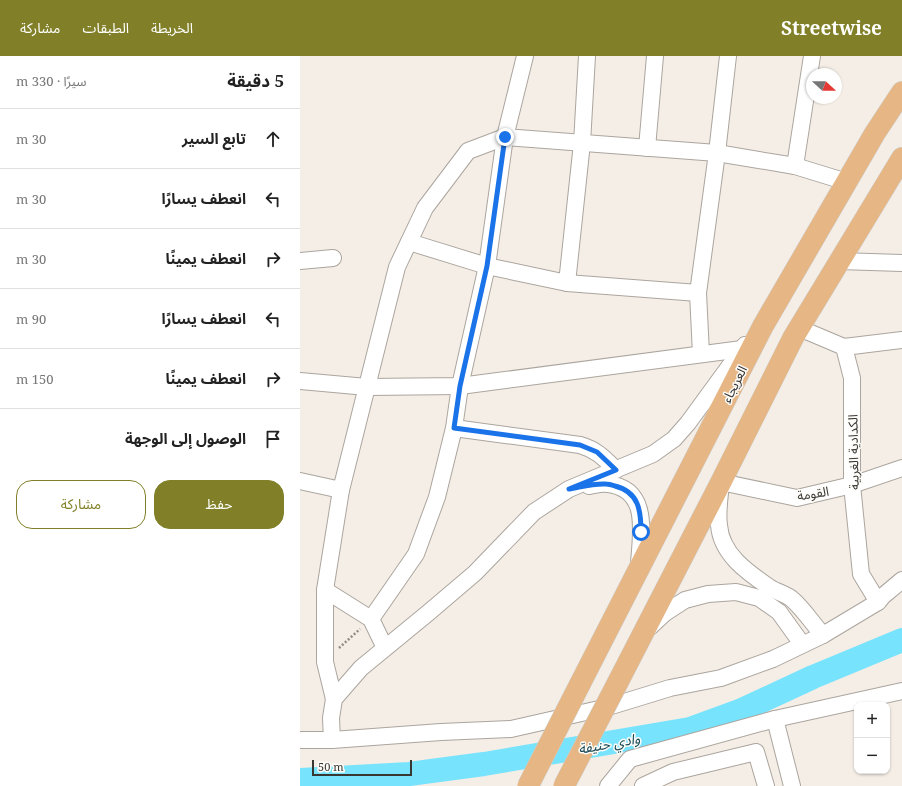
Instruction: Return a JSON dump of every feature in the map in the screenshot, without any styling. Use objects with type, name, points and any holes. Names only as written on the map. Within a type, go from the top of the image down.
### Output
[{"type":"main road","name":"العريجاء","points":[[528,786],[763,326],[875,133],[902,92]]},
{"type":"main road","points":[[564,786],[799,328],[901,161]]},
{"type":"street","points":[[371,619],[416,554],[437,497],[454,428],[460,386],[487,266],[505,137],[525,56]]},
{"type":"street","points":[[567,283],[582,143],[587,56]]},
{"type":"street","points":[[647,148],[655,56]]},
{"type":"street","points":[[701,354],[698,294],[717,153],[728,56]]},
{"type":"street","points":[[795,166],[812,56]]},
{"type":"street","points":[[332,740],[331,718],[334,699],[325,662],[325,590],[341,490],[397,267],[425,208],[468,151],[505,137],[717,153],[795,166],[847,182]]},
{"type":"street","points":[[409,242],[487,266],[567,283],[698,294]]},
{"type":"street","points":[[300,261],[333,258]]},
{"type":"street","points":[[839,261],[902,263]]},
{"type":"street","points":[[334,699],[361,668],[475,573],[534,512],[569,489],[653,454],[674,439],[688,423],[778,300]]},
{"type":"street","points":[[799,328],[844,347],[902,340]]},
{"type":"street","name":"الكدادية الغربية","points":[[844,347],[852,378],[852,485],[861,574],[878,602]]},
{"type":"street","points":[[300,381],[367,387],[460,386],[742,349]]},
{"type":"street","points":[[454,428],[580,445],[597,452],[616,470]]},
{"type":"street","name":"القومة","points":[[721,482],[797,498],[852,485],[902,468]]},
{"type":"street","points":[[300,481],[341,490]]},
{"type":"street","points":[[721,482],[718,525],[721,537],[731,556],[749,573],[764,584],[792,599],[823,635]]},
{"type":"street","points":[[569,489],[607,484],[624,488],[633,495],[638,504],[641,518],[638,571]]},
{"type":"street","points":[[300,740],[332,740],[441,732],[511,729],[608,707],[670,688],[721,678],[773,659],[823,635],[878,602],[902,580]]},
{"type":"street","points":[[325,590],[371,619],[385,648]]},
{"type":"street","points":[[643,633],[665,613],[685,600],[708,594],[736,592],[759,598],[779,612],[802,644]]},
{"type":"street","points":[[608,786],[630,759],[775,719],[902,691]]},
{"type":"street","points":[[775,719],[792,786]]},
{"type":"street","points":[[642,786],[672,772],[756,752],[766,786]]},
{"type":"path","points":[[325,662],[371,619]]},
{"type":"waterway","name":"وادي حنيفة","points":[[300,780],[409,774],[484,764],[690,729],[742,710],[813,677],[902,640]]},
{"type":"route","points":[[505,137],[487,266],[460,386],[454,428],[580,445],[590,448],[597,452],[616,470],[569,489],[607,484],[624,488],[633,495],[638,504],[641,518],[641,532]]}]
